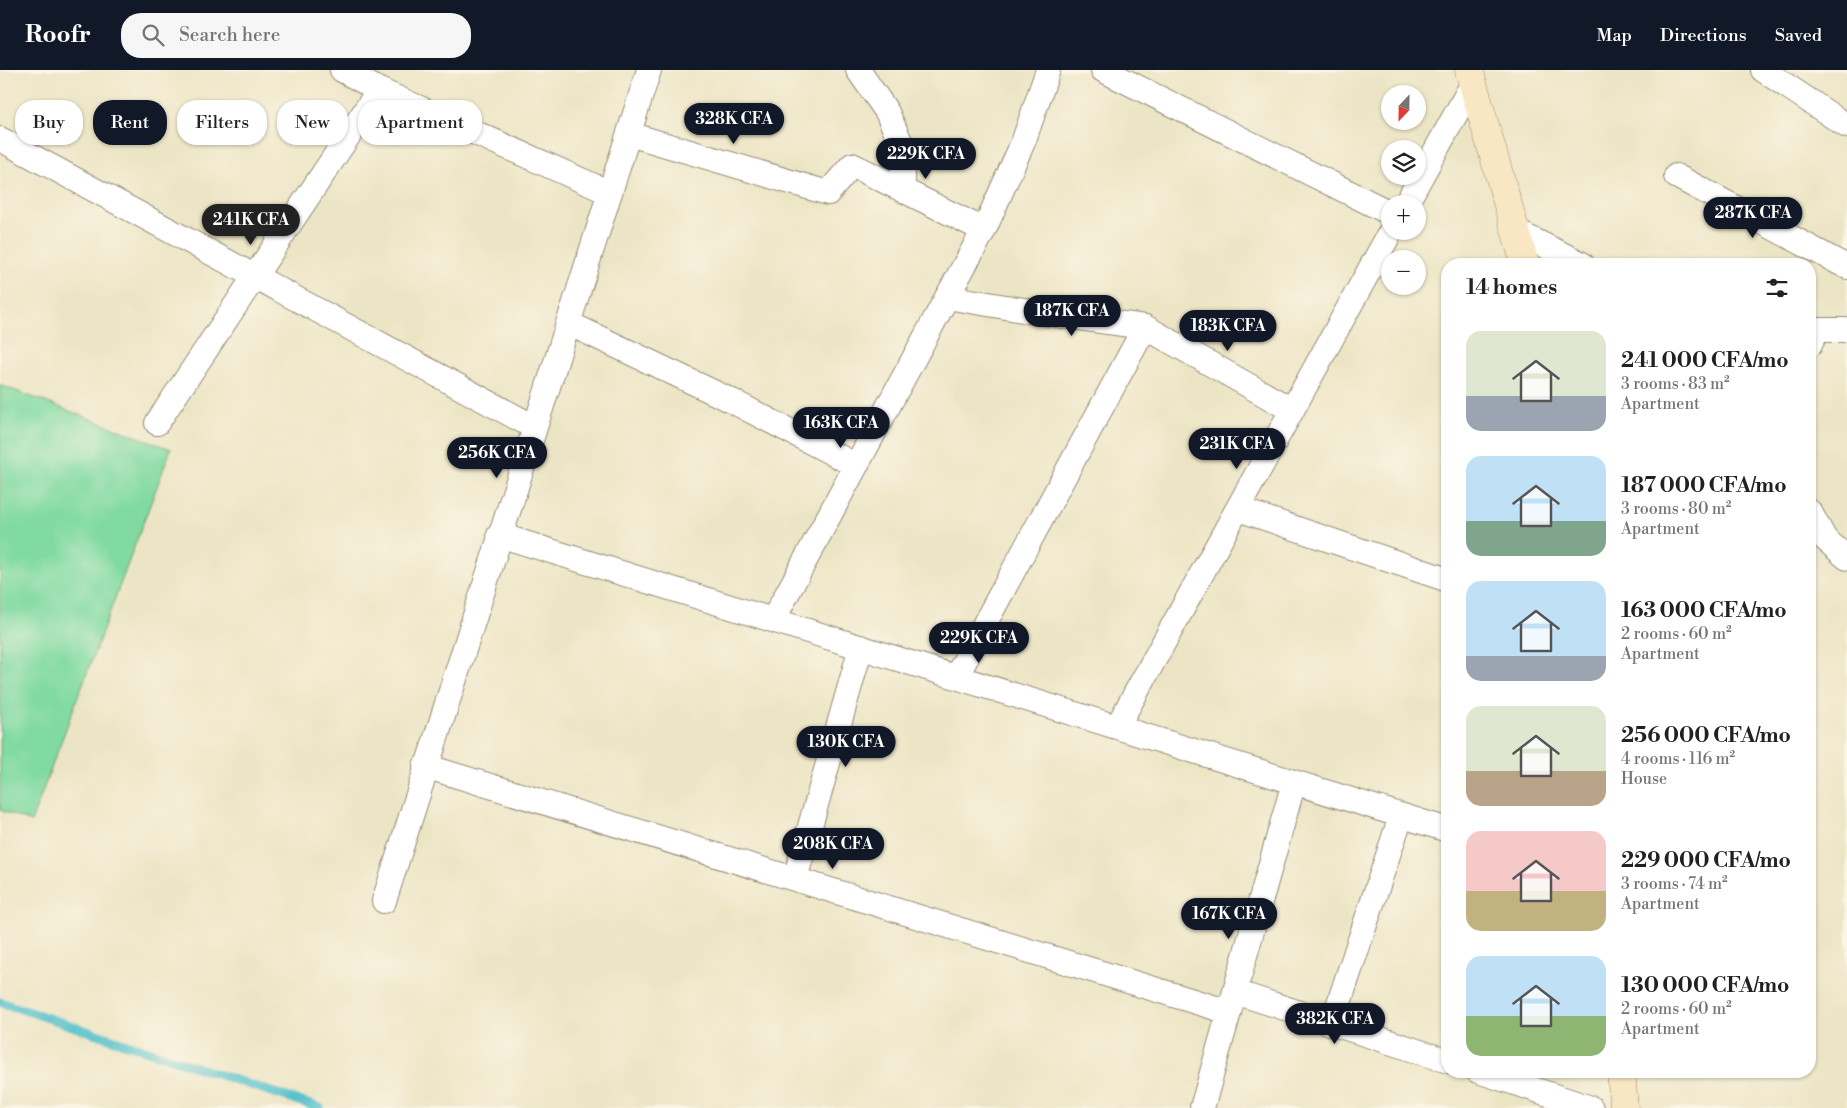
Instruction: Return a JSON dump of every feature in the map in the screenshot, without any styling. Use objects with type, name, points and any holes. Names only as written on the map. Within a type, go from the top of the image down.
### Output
[{"type":"main road","points":[[1471,76],[1524,258]]},
{"type":"main road","points":[[1621,1078],[1624,1108]]},
{"type":"street","points":[[342,70],[379,90],[610,193]]},
{"type":"street","points":[[384,901],[425,766],[649,70]]},
{"type":"street","points":[[858,70],[886,112],[903,148],[903,190]]},
{"type":"street","points":[[773,620],[855,465],[984,230],[1024,140],[1048,70]]},
{"type":"street","points":[[1103,70],[1138,77],[1381,208]]},
{"type":"street","points":[[1763,70],[1847,126]]},
{"type":"street","points":[[1411,195],[1471,76]]},
{"type":"street","points":[[157,423],[379,90]]},
{"type":"street","points":[[629,134],[828,193],[852,166],[984,230]]},
{"type":"street","points":[[0,139],[534,427]]},
{"type":"street","points":[[1676,176],[1847,267]]},
{"type":"street","points":[[1517,232],[1570,258]]},
{"type":"street","points":[[1117,727],[1386,240]]},
{"type":"street","points":[[947,297],[1035,312],[1145,327],[1292,410]]},
{"type":"street","points":[[568,323],[732,401],[855,465]]},
{"type":"street","points":[[956,677],[1145,327]]},
{"type":"street","points":[[1816,332],[1817,330],[1847,330]]},
{"type":"street","points":[[1238,509],[1441,578]]},
{"type":"street","points":[[1816,523],[1825,539],[1847,558]]},
{"type":"street","points":[[500,535],[1441,828]]},
{"type":"street","points":[[795,879],[861,647]]},
{"type":"street","points":[[425,766],[795,879],[1232,1002],[1332,1024],[1441,1059]]},
{"type":"street","points":[[1202,1108],[1294,782]]},
{"type":"street","points":[[1332,1024],[1401,816]]},
{"type":"street","points":[[1499,1078],[1591,1108]]},
{"type":"green space","points":[[0,385],[171,449],[31,822],[0,810]]},
{"type":"waterway","points":[[0,1002],[320,1108]]}]
